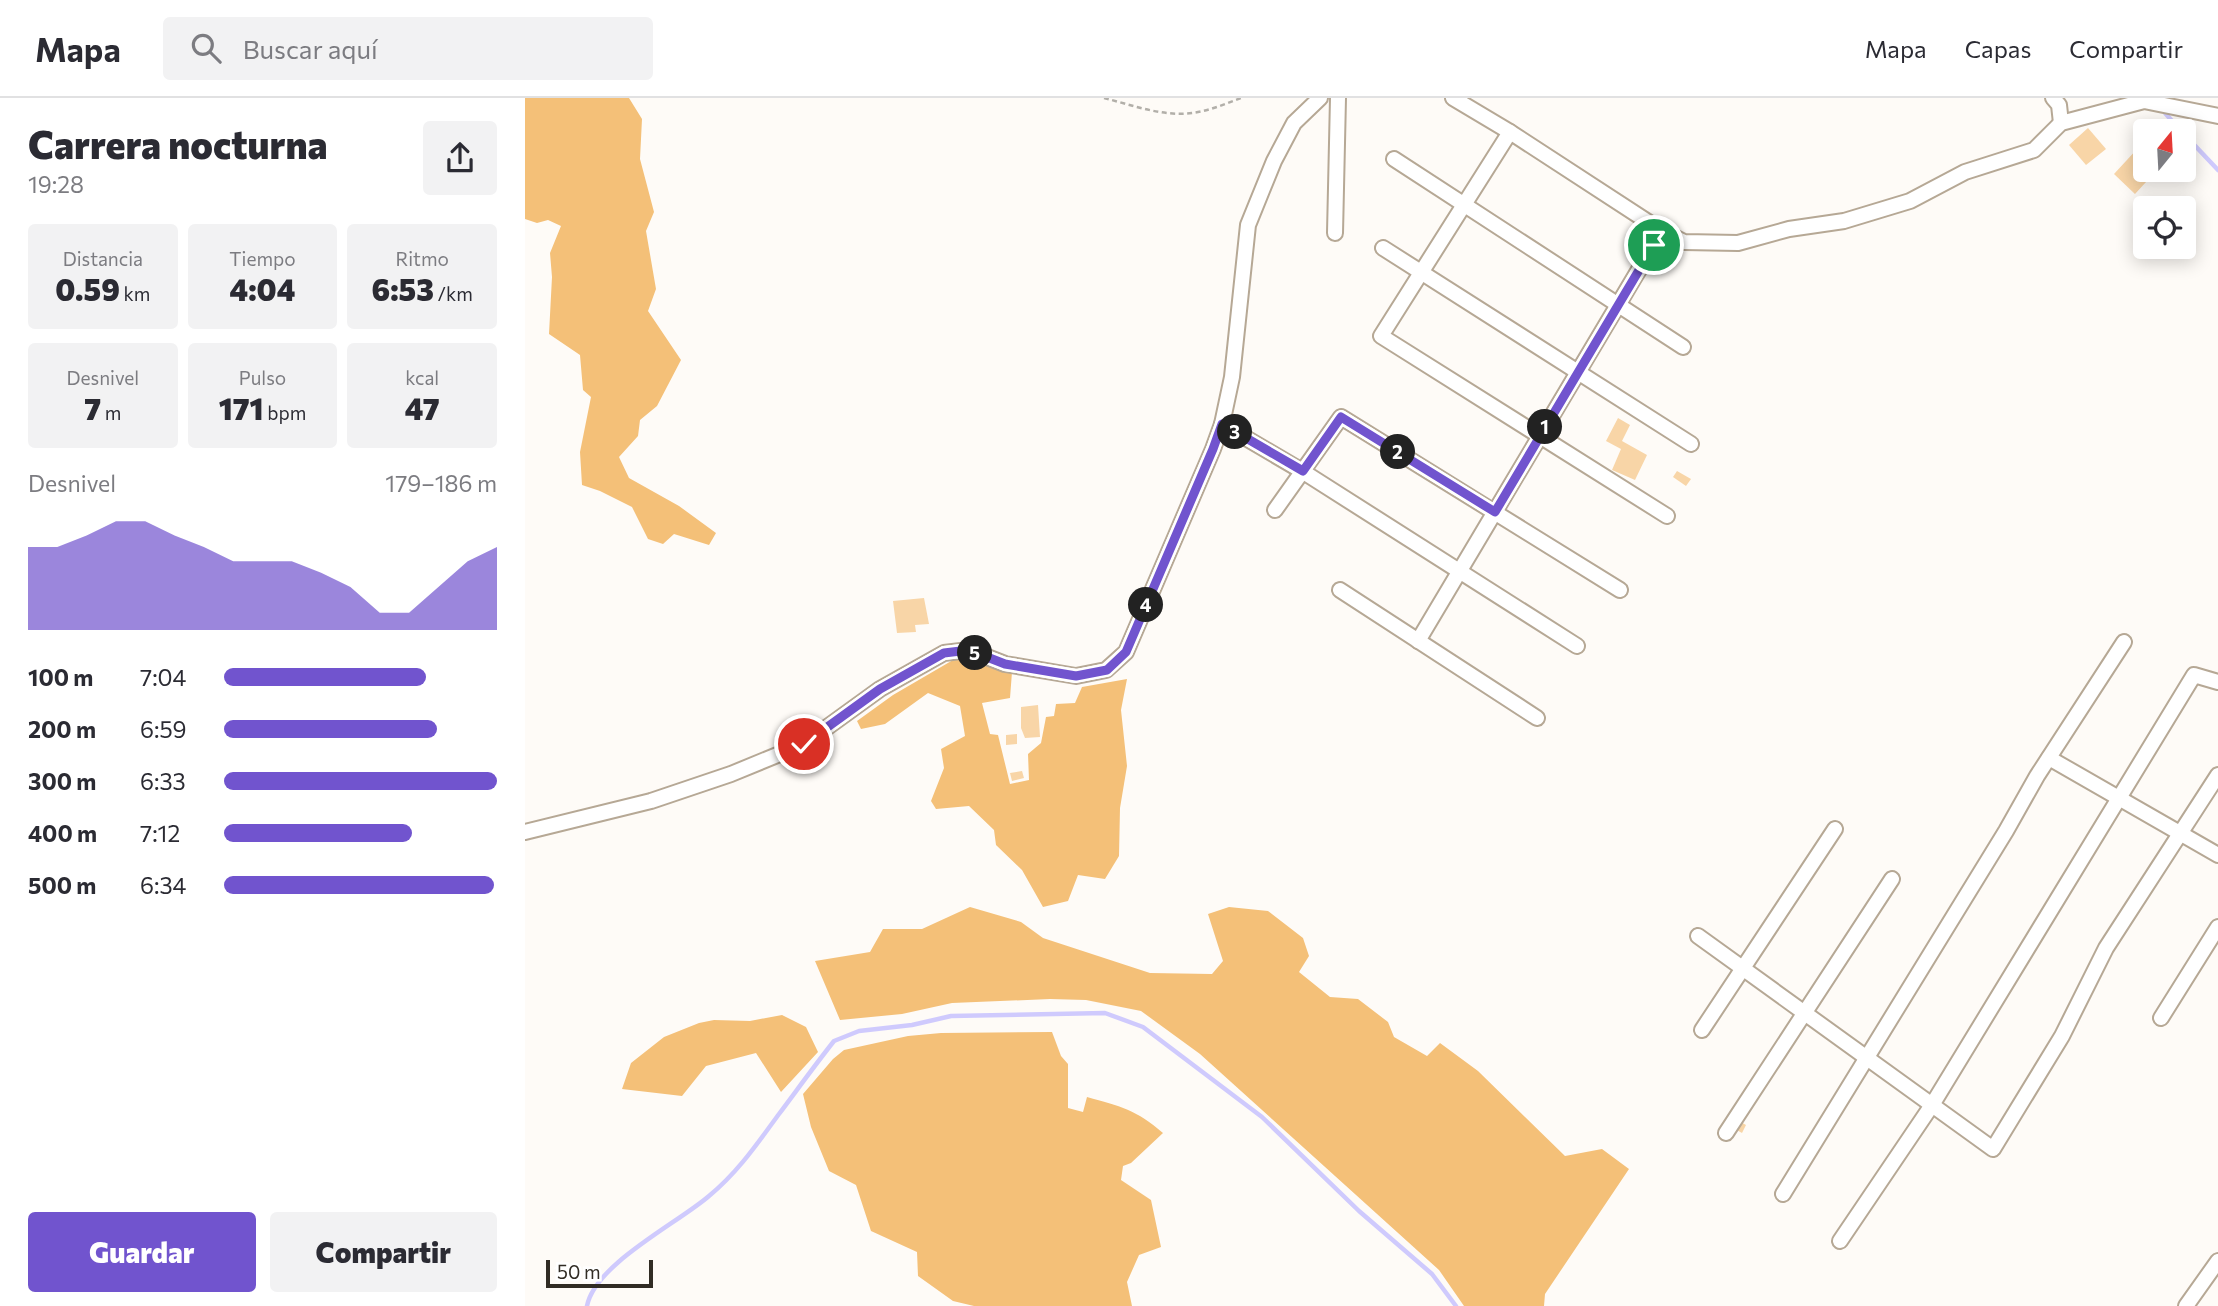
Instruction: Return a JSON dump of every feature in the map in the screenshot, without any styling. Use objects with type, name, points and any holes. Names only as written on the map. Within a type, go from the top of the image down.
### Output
[{"type":"street","points":[[525,832],[651,801],[731,774],[804,744],[880,689],[944,653],[969,650],[1005,664],[1076,676],[1107,670],[1126,652],[1222,424],[1233,377],[1248,225],[1274,161],[1294,124],[1320,98]]},
{"type":"street","points":[[1335,233],[1338,98]]},
{"type":"street","points":[[1453,98],[1662,231],[1684,242],[1738,243],[1789,229],[1844,221],[1910,201],[1965,172],[2034,150],[2061,123],[2144,101],[2218,116]]},
{"type":"street","points":[[2053,98],[2059,105],[2061,123]]},
{"type":"street","points":[[1510,132],[1381,335],[1667,516]]},
{"type":"street","points":[[1394,159],[1683,347]]},
{"type":"street","points":[[1418,641],[1662,231]]},
{"type":"street","points":[[1383,247],[1691,444]]},
{"type":"street","points":[[1276,510],[1341,417],[1620,590]]},
{"type":"street","points":[[1222,424],[1303,471],[1577,646]]},
{"type":"street","points":[[1340,590],[1538,718]]},
{"type":"street","points":[[1783,1194],[2049,758],[2124,642]]},
{"type":"street","points":[[1840,1241],[1932,1105],[2194,675],[2218,682]]},
{"type":"street","points":[[2049,758],[2218,855]]},
{"type":"street","points":[[1698,936],[1993,1149],[2062,1036],[2106,948],[2218,775]]},
{"type":"street","points":[[1702,1030],[1835,829]]},
{"type":"street","points":[[1726,1133],[1892,879]]},
{"type":"street","points":[[2161,1018],[2218,927]]},
{"type":"street","points":[[2186,1306],[2218,1261]]},
{"type":"path","points":[[1104,98],[1172,113],[1192,113],[1241,98]]},
{"type":"shaded area","points":[[525,98],[629,98],[642,119],[640,159],[654,212],[646,231],[656,289],[648,311],[681,360],[657,406],[640,420],[638,436],[619,457],[629,478],[679,506],[716,533],[709,545],[674,534],[663,544],[648,539],[632,507],[582,485],[580,452],[591,397],[583,390],[580,355],[549,334],[552,277],[550,253],[561,226],[548,220],[537,223],[525,219]]},
{"type":"shaded area","points":[[978,658],[1012,672],[1010,698],[982,703],[990,734],[998,735],[1010,784],[1029,780],[1028,754],[1041,743],[1046,717],[1054,716],[1056,704],[1075,703],[1082,687],[1127,679],[1121,710],[1127,766],[1120,808],[1119,856],[1105,879],[1078,875],[1068,901],[1043,907],[1022,870],[996,845],[994,830],[969,806],[936,809],[931,801],[944,768],[941,749],[965,736],[960,706],[928,693],[885,724],[861,729],[857,721],[893,695],[953,660]]},
{"type":"shaded area","points":[[970,907],[1021,922],[1043,938],[1150,973],[1212,974],[1223,961],[1208,914],[1229,907],[1268,911],[1303,938],[1309,956],[1299,972],[1330,997],[1358,999],[1388,1022],[1394,1037],[1427,1056],[1440,1043],[1478,1071],[1565,1156],[1602,1149],[1629,1169],[1545,1294],[1544,1306],[1464,1306],[1439,1270],[1200,1054],[1141,1011],[1086,1000],[1050,999],[952,1003],[902,1014],[840,1020],[815,961],[870,952],[883,929],[922,929]]},
{"type":"shaded area","points":[[782,1015],[806,1027],[818,1052],[781,1092],[756,1053],[706,1066],[682,1096],[622,1089],[631,1063],[664,1037],[714,1020],[750,1021]]},
{"type":"shaded area","points":[[1052,1032],[1061,1056],[1068,1064],[1068,1108],[1083,1112],[1087,1097],[1128,1110],[1163,1133],[1131,1163],[1123,1166],[1121,1180],[1151,1200],[1161,1247],[1139,1255],[1127,1282],[1132,1306],[974,1306],[953,1301],[918,1276],[917,1252],[871,1231],[856,1185],[829,1171],[811,1127],[803,1094],[844,1050],[908,1036],[941,1033]]},
{"type":"building","points":[[2088,128],[2106,149],[2086,165],[2069,145]]},
{"type":"building","points":[[2133,153],[2133,182],[2146,182],[2135,194],[2114,174]]},
{"type":"building","points":[[1618,418],[1630,425],[1622,441],[1647,455],[1635,480],[1612,470],[1621,449],[1606,441]]},
{"type":"building","points":[[1677,471],[1691,479],[1686,486],[1673,477]]},
{"type":"building","points":[[924,598],[929,624],[915,625],[916,632],[897,633],[893,601]]},
{"type":"building","points":[[1038,705],[1040,737],[1025,738],[1021,728],[1021,707]]},
{"type":"building","points":[[1017,734],[1017,744],[1006,745],[1006,735]]},
{"type":"building","points":[[1022,771],[1024,778],[1012,781],[1010,773]]},
{"type":"building","points":[[1739,1121],[1746,1125],[1742,1133],[1735,1129]]},
{"type":"waterway","points":[[2165,113],[2170,119]]},
{"type":"waterway","points":[[2196,147],[2218,170]]},
{"type":"waterway","points":[[587,1306],[593,1290],[621,1260],[695,1207],[729,1177],[755,1147],[834,1041],[859,1031],[912,1025],[951,1016],[1105,1013],[1143,1027],[1262,1117],[1359,1211],[1432,1274],[1456,1306]]},
{"type":"route","points":[[804,744],[880,689],[944,653],[969,650],[1005,664],[1076,676],[1107,670],[1126,652],[1222,424],[1303,471],[1341,417],[1495,512],[1654,245]]}]
